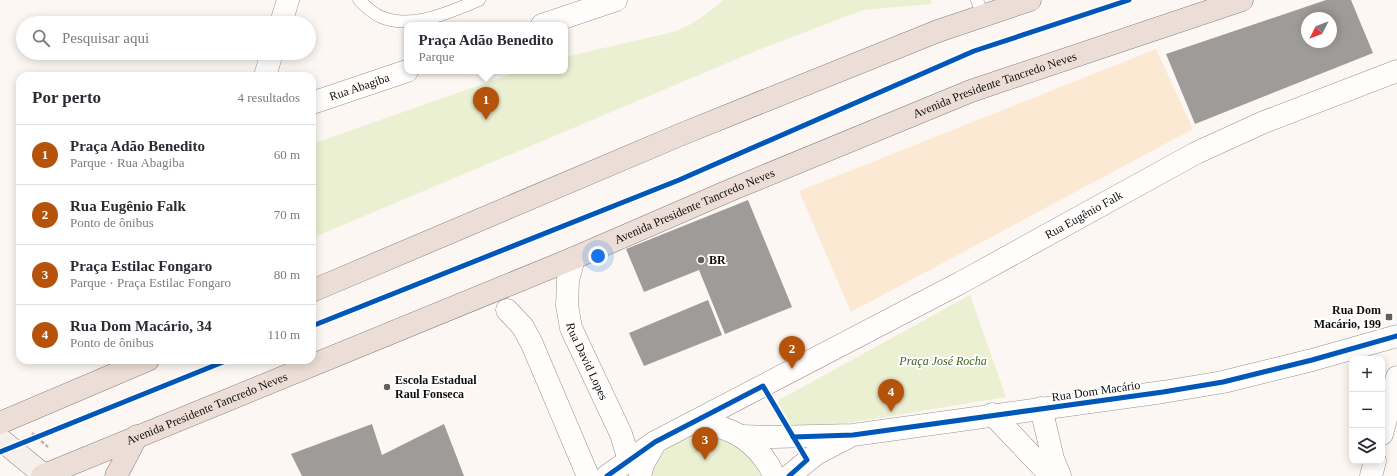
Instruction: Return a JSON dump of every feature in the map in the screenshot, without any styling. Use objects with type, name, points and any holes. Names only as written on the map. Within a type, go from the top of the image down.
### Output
[{"type":"highway","points":[[316,288],[682,134],[938,31],[980,8],[1030,0]]},
{"type":"highway","name":"Avenida Presidente Tancredo Neves","points":[[316,363],[574,258],[733,189],[971,91],[1242,0]]},
{"type":"highway","points":[[0,423],[139,364]]},
{"type":"highway","name":"Avenida Presidente Tancredo Neves","points":[[44,476],[136,436],[313,364]]},
{"type":"highway","points":[[116,476],[136,436]]},
{"type":"main road","points":[[5,444],[44,476]]},
{"type":"street","points":[[283,16],[288,0]]},
{"type":"street","points":[[551,22],[616,0]]},
{"type":"street","points":[[267,72],[270,60]]},
{"type":"street","name":"Rua Eugênio Falk","points":[[607,476],[634,468],[655,442],[960,283],[1196,153],[1264,122],[1397,71]]},
{"type":"street","name":"Rua Abagiba","points":[[316,102],[404,72]]},
{"type":"street","name":"Rua David Lopes","points":[[574,258],[568,280],[567,305],[571,328],[621,434],[634,468]]},
{"type":"street","points":[[507,310],[523,327],[532,344],[588,476]]},
{"type":"street","name":"Rua Dom Macário","points":[[742,436],[773,438],[854,434],[1162,392],[1224,382],[1312,360],[1397,336]]},
{"type":"street","points":[[1384,428],[1397,377]]},
{"type":"street","points":[[1041,408],[1053,459],[1060,476]]},
{"type":"street","points":[[992,414],[1050,476]]},
{"type":"street","points":[[695,422],[718,426],[742,436],[755,446],[772,470],[773,476]]},
{"type":"street","name":"Rua Dom Macário","points":[[788,476],[816,454],[854,434]]},
{"type":"street","points":[[1371,476],[1374,464]]},
{"type":"lane","points":[[359,0],[380,17],[400,22],[426,19],[479,0]]},
{"type":"path","points":[[28,429],[48,447]]},
{"type":"path","points":[[5,444],[37,437],[43,434]]},
{"type":"green space","points":[[723,0],[931,0],[931,4],[863,10],[758,50],[316,236],[316,143],[511,74],[568,74],[568,56],[673,32],[700,19]]},
{"type":"green space","name":"Praça José Rocha","points":[[970,295],[1006,397],[800,431],[776,414],[779,400]]},
{"type":"green space","points":[[694,434],[714,434],[748,452],[758,467],[760,476],[651,476],[653,468],[666,449]]},
{"type":"sand","points":[[1156,49],[1193,129],[851,312],[799,191]]},
{"type":"building","points":[[1326,0],[1351,0],[1373,53],[1195,124],[1166,54]]},
{"type":"building","name":"BR","points":[[748,200],[792,307],[725,334],[699,270],[644,292],[626,249]]},
{"type":"building","points":[[708,300],[722,335],[644,366],[629,333]]},
{"type":"building","points":[[372,424],[382,455],[444,424],[464,476],[302,476],[291,454]]},
{"type":"cycle path","points":[[316,324],[679,180],[974,51],[1129,0]]},
{"type":"cycle path","points":[[793,437],[853,435],[1163,392],[1223,382],[1312,360],[1397,336]]},
{"type":"cycle path","points":[[0,452],[218,364]]},
{"type":"cycle path","points":[[607,476],[655,442],[763,386],[807,460],[789,476]]},
{"type":"place","name":"Praça Adão Benedito","points":[[486,120]]},
{"type":"place","name":"BR","points":[[701,260]]},
{"type":"place","name":"Rua Dom Macário, 199","points":[[1389,317]]},
{"type":"place","name":"Rua Eugênio Falk","points":[[792,369]]},
{"type":"place","name":"Escola Estadual Raul Fonseca","points":[[387,387]]},
{"type":"place","name":"Rua Dom Macário, 34","points":[[891,412]]},
{"type":"place","name":"Praça Estilac Fongaro","points":[[705,460]]}]
